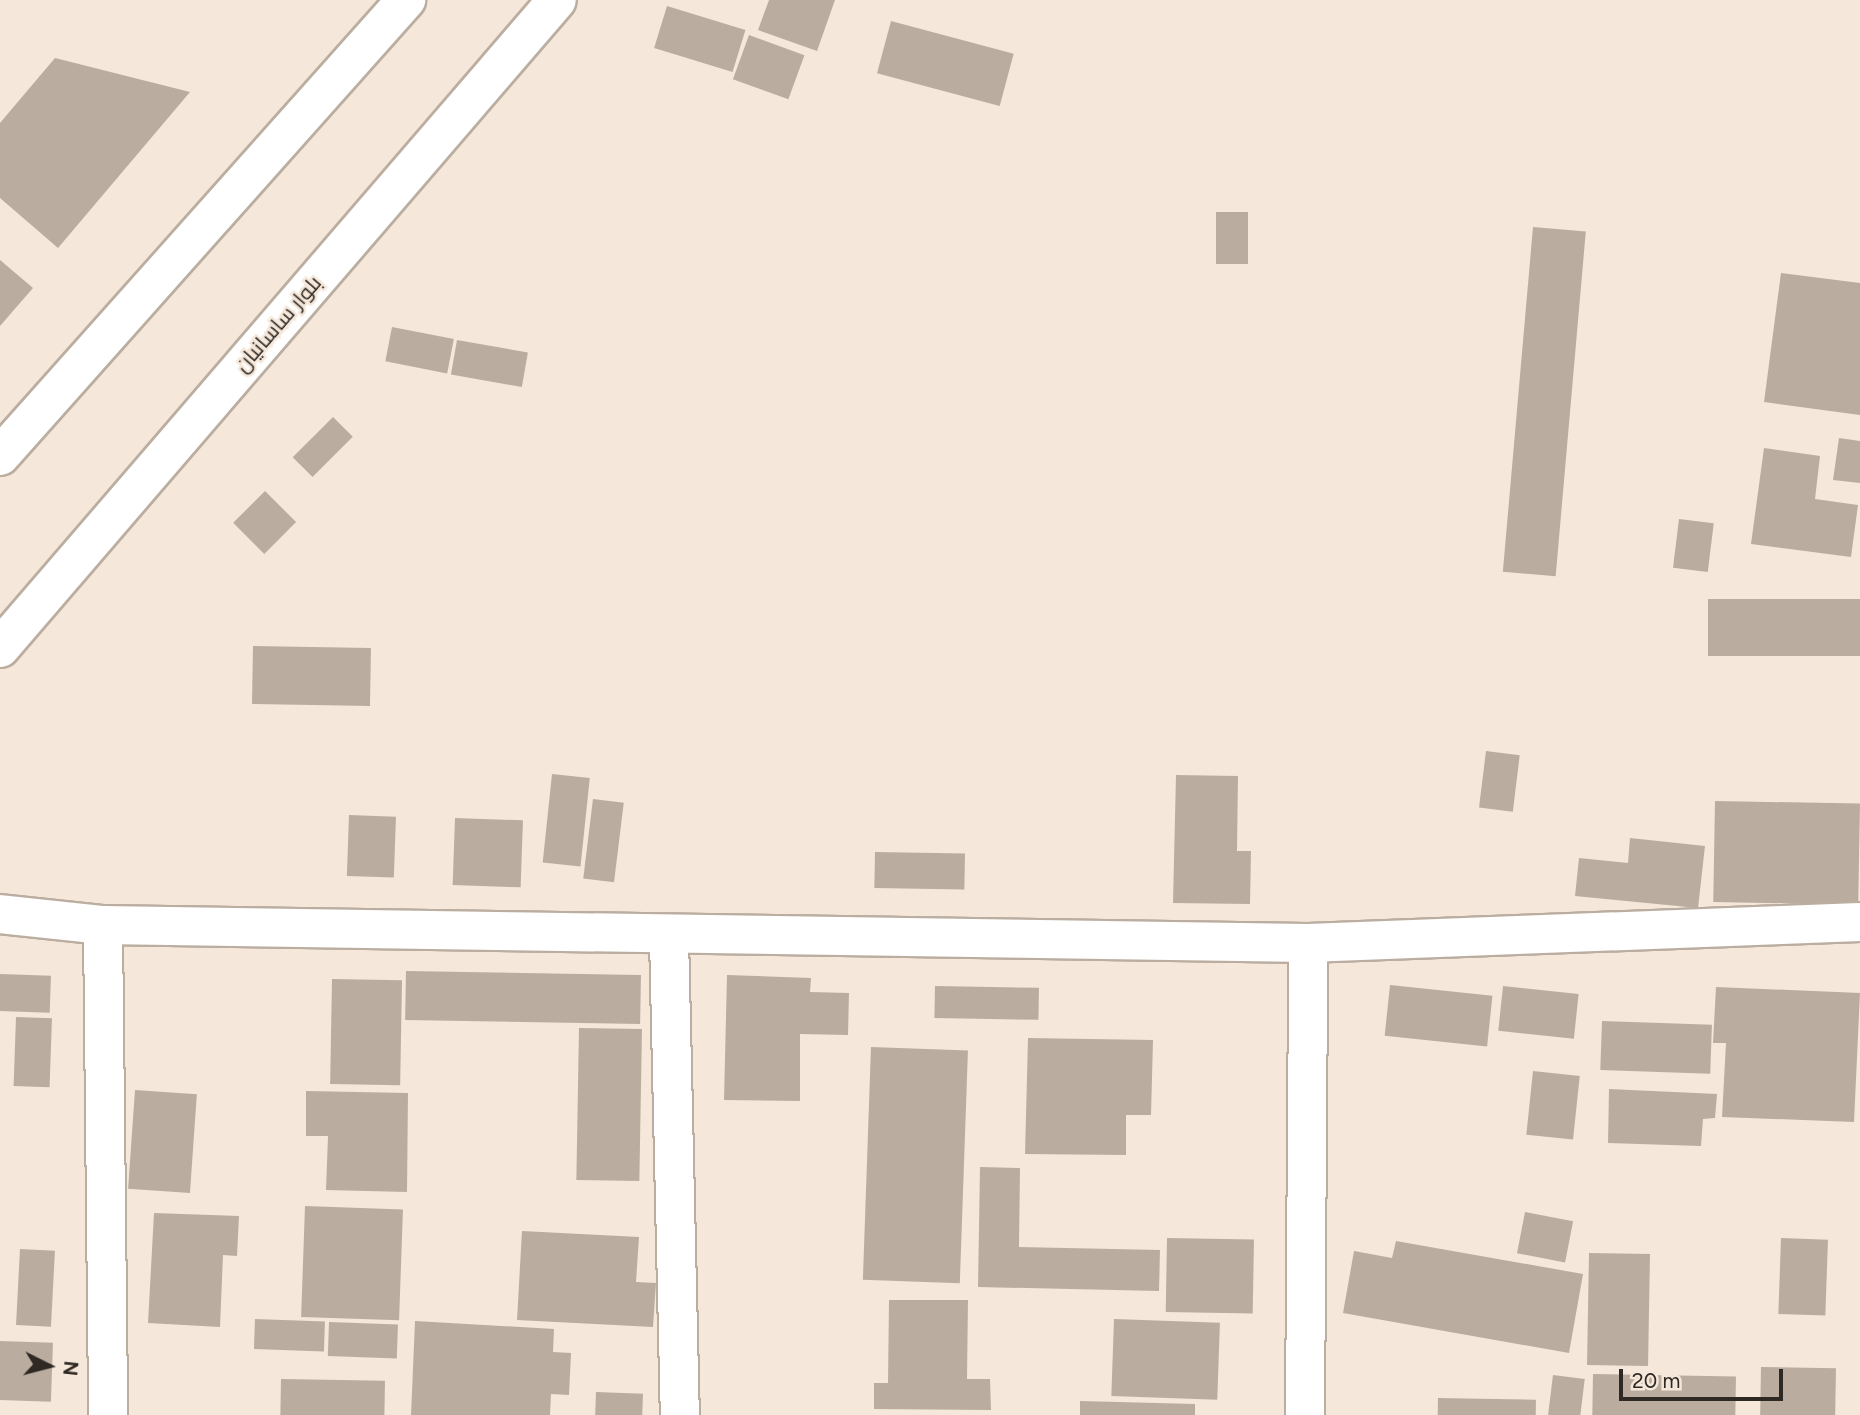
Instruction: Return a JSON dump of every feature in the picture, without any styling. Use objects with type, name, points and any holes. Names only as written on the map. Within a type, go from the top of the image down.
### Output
[{"type":"main road","points":[[0,456],[406,0]]},
{"type":"main road","name":"بلوار ساسانیان","points":[[0,648],[557,0]]},
{"type":"main road","points":[[0,914],[103,925],[669,937],[1308,943],[1860,922]]},
{"type":"main road","points":[[103,925],[108,1415]]},
{"type":"main road","points":[[669,937],[680,1415]]},
{"type":"main road","points":[[1306,1415],[1308,943]]},
{"type":"building","points":[[769,0],[835,0],[817,51],[758,30]]},
{"type":"building","points":[[667,6],[745,30],[733,72],[654,48]]},
{"type":"building","points":[[891,21],[1014,54],[1000,106],[877,73]]},
{"type":"building","points":[[749,35],[804,55],[788,99],[733,79]]},
{"type":"building","points":[[55,58],[190,92],[58,248],[0,198],[0,123]]},
{"type":"building","points":[[1216,212],[1248,212],[1248,264],[1216,264]]},
{"type":"building","points":[[1533,227],[1586,232],[1556,576],[1503,572]]},
{"type":"building","points":[[0,260],[33,288],[0,326]]},
{"type":"building","points":[[1781,273],[1860,283],[1860,415],[1764,402]]},
{"type":"building","points":[[392,327],[454,339],[447,373],[385,361]]},
{"type":"building","points":[[457,340],[528,353],[522,387],[451,374]]},
{"type":"building","points":[[333,417],[353,437],[312,477],[293,457]]},
{"type":"building","points":[[1839,438],[1860,441],[1860,483],[1833,480]]},
{"type":"building","points":[[1764,448],[1820,456],[1815,499],[1858,505],[1851,557],[1751,544]]},
{"type":"building","points":[[265,491],[296,522],[264,554],[233,523]]},
{"type":"building","points":[[1679,519],[1714,523],[1708,572],[1673,568]]},
{"type":"building","points":[[1708,599],[1860,599],[1860,656],[1708,656]]},
{"type":"building","points":[[253,646],[371,648],[370,706],[252,704]]},
{"type":"building","points":[[1486,751],[1520,755],[1513,812],[1479,808]]},
{"type":"building","points":[[552,774],[590,778],[580,866],[543,863]]},
{"type":"building","points":[[1176,775],[1238,776],[1237,851],[1251,851],[1250,904],[1173,903]]},
{"type":"building","points":[[593,799],[624,803],[614,882],[583,878]]},
{"type":"building","points":[[1715,801],[1860,804],[1858,905],[1713,902]]},
{"type":"building","points":[[349,815],[396,817],[394,878],[347,876]]},
{"type":"building","points":[[455,818],[523,820],[521,887],[453,885]]},
{"type":"building","points":[[1630,838],[1705,846],[1698,908],[1575,896],[1579,858],[1628,863]]},
{"type":"building","points":[[875,852],[965,854],[964,890],[874,888]]},
{"type":"building","points":[[406,971],[641,975],[640,1024],[405,1020]]},
{"type":"building","points":[[0,974],[51,976],[50,1013],[0,1011]]},
{"type":"building","points":[[727,975],[811,978],[810,992],[849,993],[848,1035],[800,1034],[800,1101],[724,1100]]},
{"type":"building","points":[[332,979],[402,980],[400,1085],[330,1084]]},
{"type":"building","points":[[1390,985],[1492,996],[1487,1046],[1385,1036]]},
{"type":"building","points":[[935,986],[1039,988],[1038,1020],[934,1018]]},
{"type":"building","points":[[1503,986],[1579,994],[1574,1039],[1498,1031]]},
{"type":"building","points":[[1716,987],[1860,993],[1854,1122],[1722,1117],[1726,1043],[1713,1043]]},
{"type":"building","points":[[16,1017],[52,1018],[50,1087],[14,1086]]},
{"type":"building","points":[[1602,1021],[1712,1025],[1710,1074],[1600,1070]]},
{"type":"building","points":[[579,1028],[642,1029],[639,1181],[576,1180]]},
{"type":"building","points":[[1028,1038],[1153,1040],[1151,1115],[1126,1115],[1126,1155],[1025,1154]]},
{"type":"building","points":[[871,1047],[968,1050],[960,1283],[863,1280]]},
{"type":"building","points":[[1533,1071],[1580,1076],[1573,1140],[1526,1135]]},
{"type":"building","points":[[1609,1089],[1717,1094],[1715,1118],[1703,1119],[1701,1146],[1608,1143]]},
{"type":"building","points":[[135,1090],[197,1094],[190,1193],[128,1189]]},
{"type":"building","points":[[306,1091],[408,1093],[407,1192],[326,1190],[328,1136],[306,1136]]},
{"type":"building","points":[[980,1167],[1020,1168],[1019,1247],[1160,1250],[1159,1291],[978,1287]]},
{"type":"building","points":[[305,1206],[403,1209],[399,1320],[301,1317]]},
{"type":"building","points":[[1525,1212],[1573,1221],[1565,1263],[1517,1253]]},
{"type":"building","points":[[154,1213],[239,1216],[237,1256],[223,1255],[220,1327],[148,1323]]},
{"type":"building","points":[[522,1231],[639,1237],[636,1282],[656,1283],[653,1327],[517,1320]]},
{"type":"building","points":[[1167,1238],[1254,1240],[1253,1314],[1166,1312]]},
{"type":"building","points":[[1781,1238],[1828,1240],[1825,1316],[1778,1314]]},
{"type":"building","points":[[1396,1241],[1583,1274],[1569,1353],[1343,1313],[1354,1251],[1392,1258]]},
{"type":"building","points":[[20,1249],[55,1251],[51,1327],[16,1325]]},
{"type":"building","points":[[1589,1253],[1650,1254],[1648,1366],[1587,1365]]},
{"type":"building","points":[[889,1300],[968,1300],[967,1379],[990,1379],[991,1410],[874,1409],[874,1383],[888,1383]]},
{"type":"building","points":[[255,1319],[325,1321],[324,1351],[254,1349]]},
{"type":"building","points":[[1114,1319],[1220,1323],[1217,1400],[1111,1396]]},
{"type":"building","points":[[415,1321],[554,1329],[553,1352],[571,1353],[569,1395],[551,1394],[550,1415],[411,1415]]},
{"type":"building","points":[[329,1322],[398,1324],[397,1358],[328,1356]]},
{"type":"building","points":[[0,1341],[53,1343],[51,1402],[0,1400]]},
{"type":"building","points":[[1761,1367],[1836,1368],[1835,1415],[1760,1415]]},
{"type":"building","points":[[1593,1374],[1736,1376],[1735,1415],[1592,1415]]},
{"type":"building","points":[[1553,1375],[1585,1379],[1580,1415],[1548,1415]]},
{"type":"building","points":[[281,1379],[385,1381],[384,1415],[280,1415]]},
{"type":"building","points":[[596,1392],[643,1394],[642,1415],[595,1415]]},
{"type":"building","points":[[1438,1398],[1536,1400],[1536,1415],[1438,1415]]},
{"type":"building","points":[[1080,1401],[1195,1404],[1195,1415],[1080,1415]]}]
